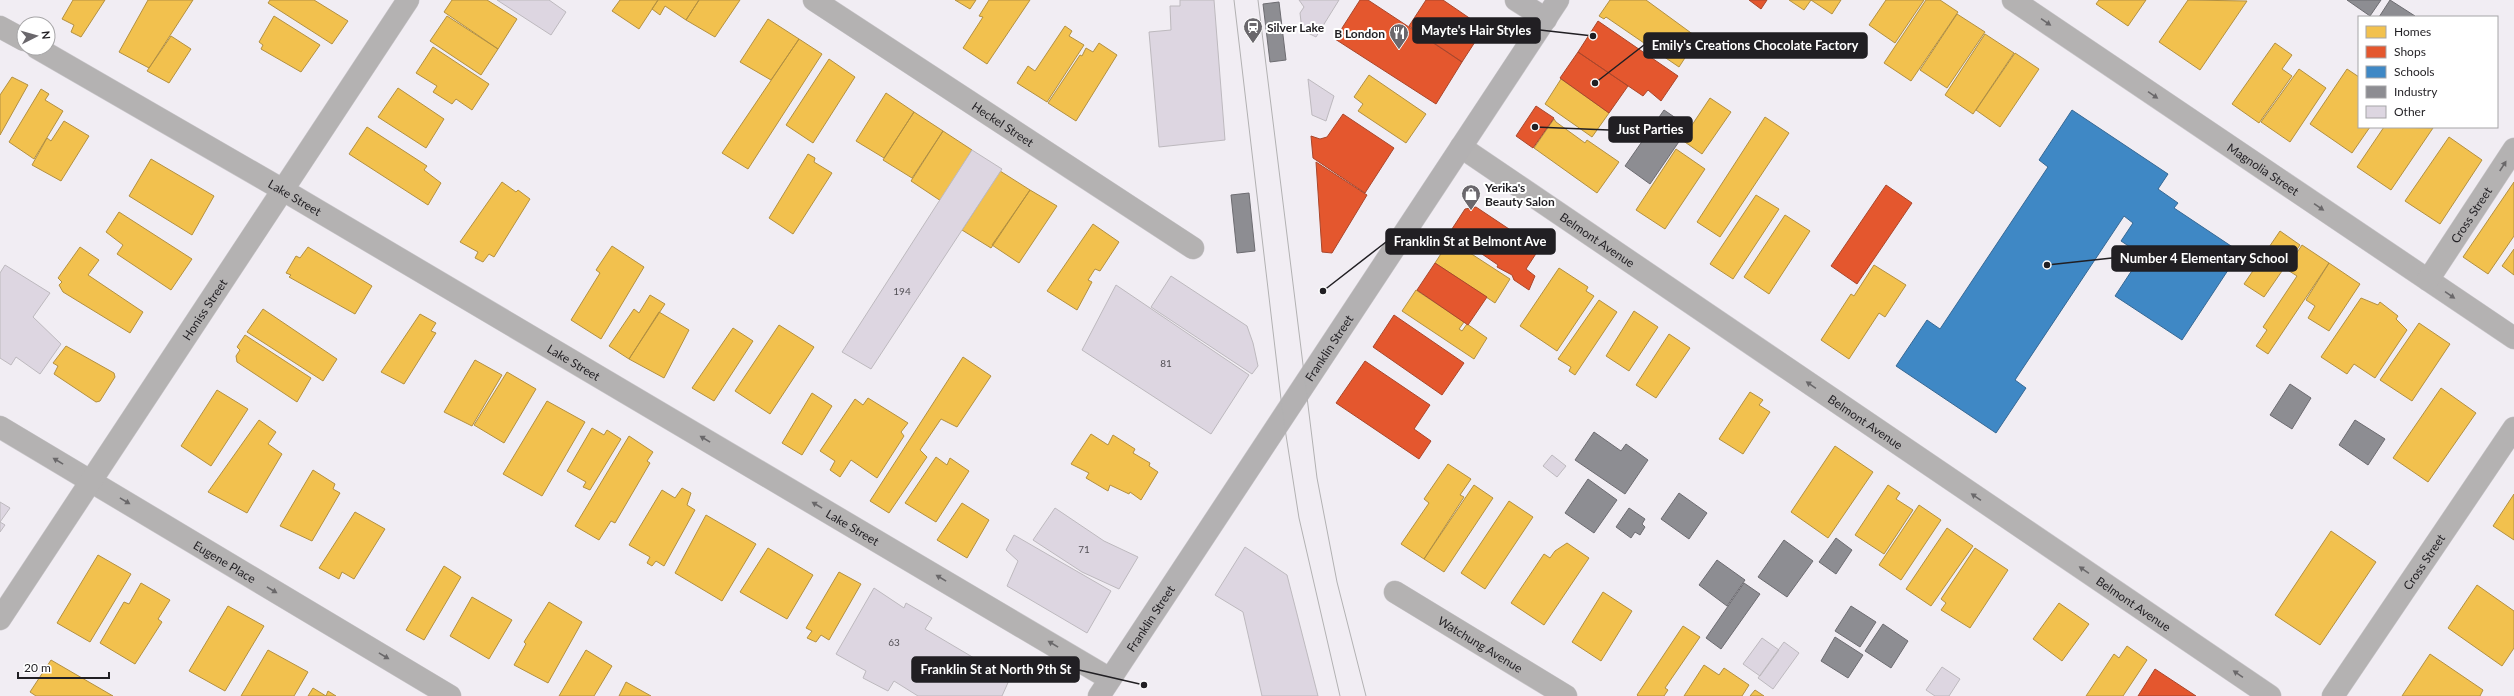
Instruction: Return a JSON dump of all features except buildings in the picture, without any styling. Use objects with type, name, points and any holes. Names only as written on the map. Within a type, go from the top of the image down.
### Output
[{"type":"main road","points":[[1516,0],[1546,19]]},
{"type":"main road","name":"Franklin Street","points":[[1105,687],[1558,0]]},
{"type":"street","name":"Honiss Street","points":[[0,619],[408,0]]},
{"type":"street","name":"Heckel Street","points":[[814,0],[1193,248]]},
{"type":"street","name":"Magnolia Street","points":[[2013,0],[2514,338]]},
{"type":"street","points":[[0,26],[16,35]]},
{"type":"street","name":"Lake Street","points":[[51,56],[283,190],[1105,687]]},
{"type":"street","name":"Belmont Avenue","points":[[1461,147],[2270,696]]},
{"type":"street","name":"Cross Street","points":[[2428,280],[2514,149]]},
{"type":"street","name":"Eugene Place","points":[[0,427],[450,696]]},
{"type":"street","name":"Cross Street","points":[[2333,696],[2514,428]]},
{"type":"street","name":"Watchung Avenue","points":[[1395,592],[1566,696]]},
{"type":"tram line","points":[[1234,0],[1283,416],[1299,518],[1340,696]]},
{"type":"tram line","points":[[1258,0],[1317,478],[1337,582],[1366,696]]},
{"type":"place","name":"Mayte's Hair Styles","points":[[1593,36]]},
{"type":"place","name":"Silver Lake","points":[[1253,44]]},
{"type":"place","name":"B London","points":[[1399,50]]},
{"type":"place","name":"Emily's Creations Chocolate Factory","points":[[1595,83]]},
{"type":"place","name":"Just Parties","points":[[1535,127]]},
{"type":"place","name":"Yerika's Beauty Salon","points":[[1471,211]]},
{"type":"place","name":"Number 4 Elementary School","points":[[2047,265]]},
{"type":"place","name":"Franklin St at Belmont Ave","points":[[1323,291]]},
{"type":"place","name":"Franklin St at North 9th St","points":[[1144,685]]}]
